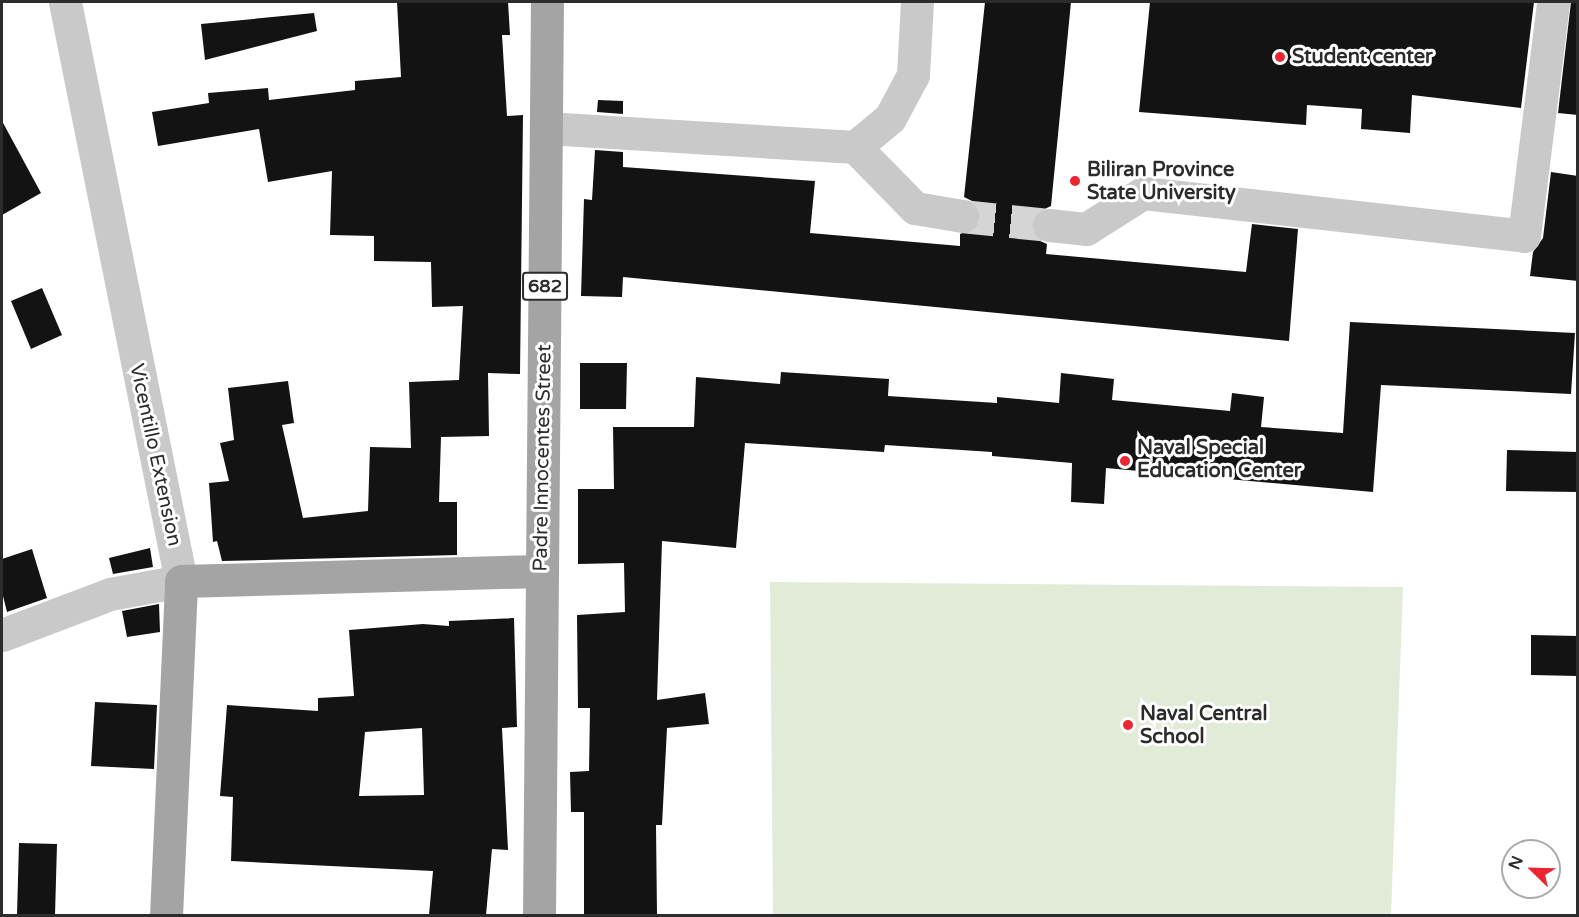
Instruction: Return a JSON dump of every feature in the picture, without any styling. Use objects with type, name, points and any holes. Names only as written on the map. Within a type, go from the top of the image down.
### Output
[{"type":"main road","name":"Padre Innocentes Street","points":[[539,915],[547,2]]},
{"type":"main road","points":[[181,581],[542,571]]},
{"type":"main road","name":"Vicentillo Extension","points":[[166,915],[181,581]]},
{"type":"street","name":"Vicentillo Extension","points":[[65,2],[181,581]]},
{"type":"street","points":[[855,147],[890,118],[913,75],[917,2]]},
{"type":"street","points":[[1049,225],[1086,229],[1143,194],[1524,236],[1553,2]]},
{"type":"street","points":[[546,128],[855,147],[915,208],[962,216]]},
{"type":"street","points":[[2,635],[110,594],[181,581]]},
{"type":"green space","name":"Naval Central School","points":[[770,582],[1403,587],[1391,915],[773,915]]},
{"type":"building","points":[[397,2],[508,2],[510,35],[502,35],[507,116],[523,115],[520,374],[488,373],[489,436],[441,437],[439,502],[457,502],[457,555],[222,561],[217,541],[213,542],[209,483],[229,481],[220,443],[234,440],[228,388],[288,381],[294,423],[282,425],[303,518],[368,511],[370,447],[411,448],[409,382],[459,380],[463,306],[432,307],[431,262],[374,261],[374,236],[330,235],[332,171],[268,182],[259,129],[158,146],[152,112],[209,103],[208,93],[268,88],[269,100],[355,90],[355,81],[401,77]]},
{"type":"building","points":[[985,2],[1071,2],[1051,206],[1034,214],[1030,224],[1038,240],[1047,244],[1046,254],[1246,272],[1252,224],[1298,229],[1289,341],[623,277],[622,297],[581,296],[584,199],[592,200],[595,150],[623,152],[623,167],[815,181],[810,233],[960,246],[960,234],[976,228],[981,219],[974,202],[964,197]]},
{"type":"building","name":"Student center","points":[[1150,2],[1534,2],[1521,108],[1412,95],[1410,133],[1361,129],[1362,109],[1307,105],[1306,125],[1139,112]]},
{"type":"building","points":[[1571,2],[1578,2],[1578,115],[1558,113]]},
{"type":"building","points":[[314,13],[317,31],[205,60],[201,24]]},
{"type":"building","points":[[598,100],[623,101],[623,114],[597,112]]},
{"type":"building","points":[[2,121],[41,193],[2,215]]},
{"type":"building","points":[[1551,172],[1578,176],[1578,281],[1530,276],[1533,252],[1543,238]]},
{"type":"building","points":[[42,288],[62,335],[31,349],[11,301]]},
{"type":"building","points":[[1350,322],[1575,333],[1571,394],[1381,385],[1373,492],[1106,468],[1104,504],[1071,502],[1072,463],[992,456],[992,452],[885,445],[884,452],[745,443],[736,548],[662,541],[657,700],[705,693],[709,724],[667,728],[662,825],[656,825],[657,915],[584,915],[584,812],[571,812],[570,772],[589,771],[590,708],[578,708],[577,615],[625,612],[624,563],[578,564],[578,489],[614,489],[613,427],[694,427],[696,377],[780,384],[781,372],[889,379],[888,396],[997,403],[997,397],[1059,403],[1061,373],[1114,379],[1112,400],[1230,411],[1232,393],[1264,397],[1261,427],[1343,433]]},
{"type":"building","points":[[580,363],[627,363],[626,409],[580,409]]},
{"type":"building","points":[[1507,450],[1578,452],[1578,492],[1506,491]]},
{"type":"building","points":[[150,548],[153,567],[113,574],[109,558]]},
{"type":"building","points":[[32,549],[47,598],[7,612],[2,592],[2,559]]},
{"type":"building","points":[[159,604],[160,632],[127,637],[122,611]]},
{"type":"building","points":[[514,618],[517,727],[502,728],[508,850],[492,849],[486,915],[429,915],[433,871],[231,861],[233,797],[220,796],[227,705],[318,711],[318,698],[354,696],[349,630],[423,624],[449,626],[449,621]],"holes":[[[422,728],[424,795],[359,796],[365,732]]]},
{"type":"building","points":[[1531,635],[1578,636],[1578,676],[1531,675]]},
{"type":"building","points":[[95,702],[157,705],[154,769],[91,766]]},
{"type":"building","points":[[19,843],[57,844],[55,915],[17,915]]},
{"type":"tunnel","points":[[962,216],[1049,225]]},
{"type":"place","name":"Student center","points":[[1280,57]]},
{"type":"place","name":"Biliran Province State University","points":[[1075,181]]},
{"type":"place","name":"Naval Special Education Center","points":[[1125,461]]},
{"type":"place","name":"Naval Central School","points":[[1128,725]]}]
